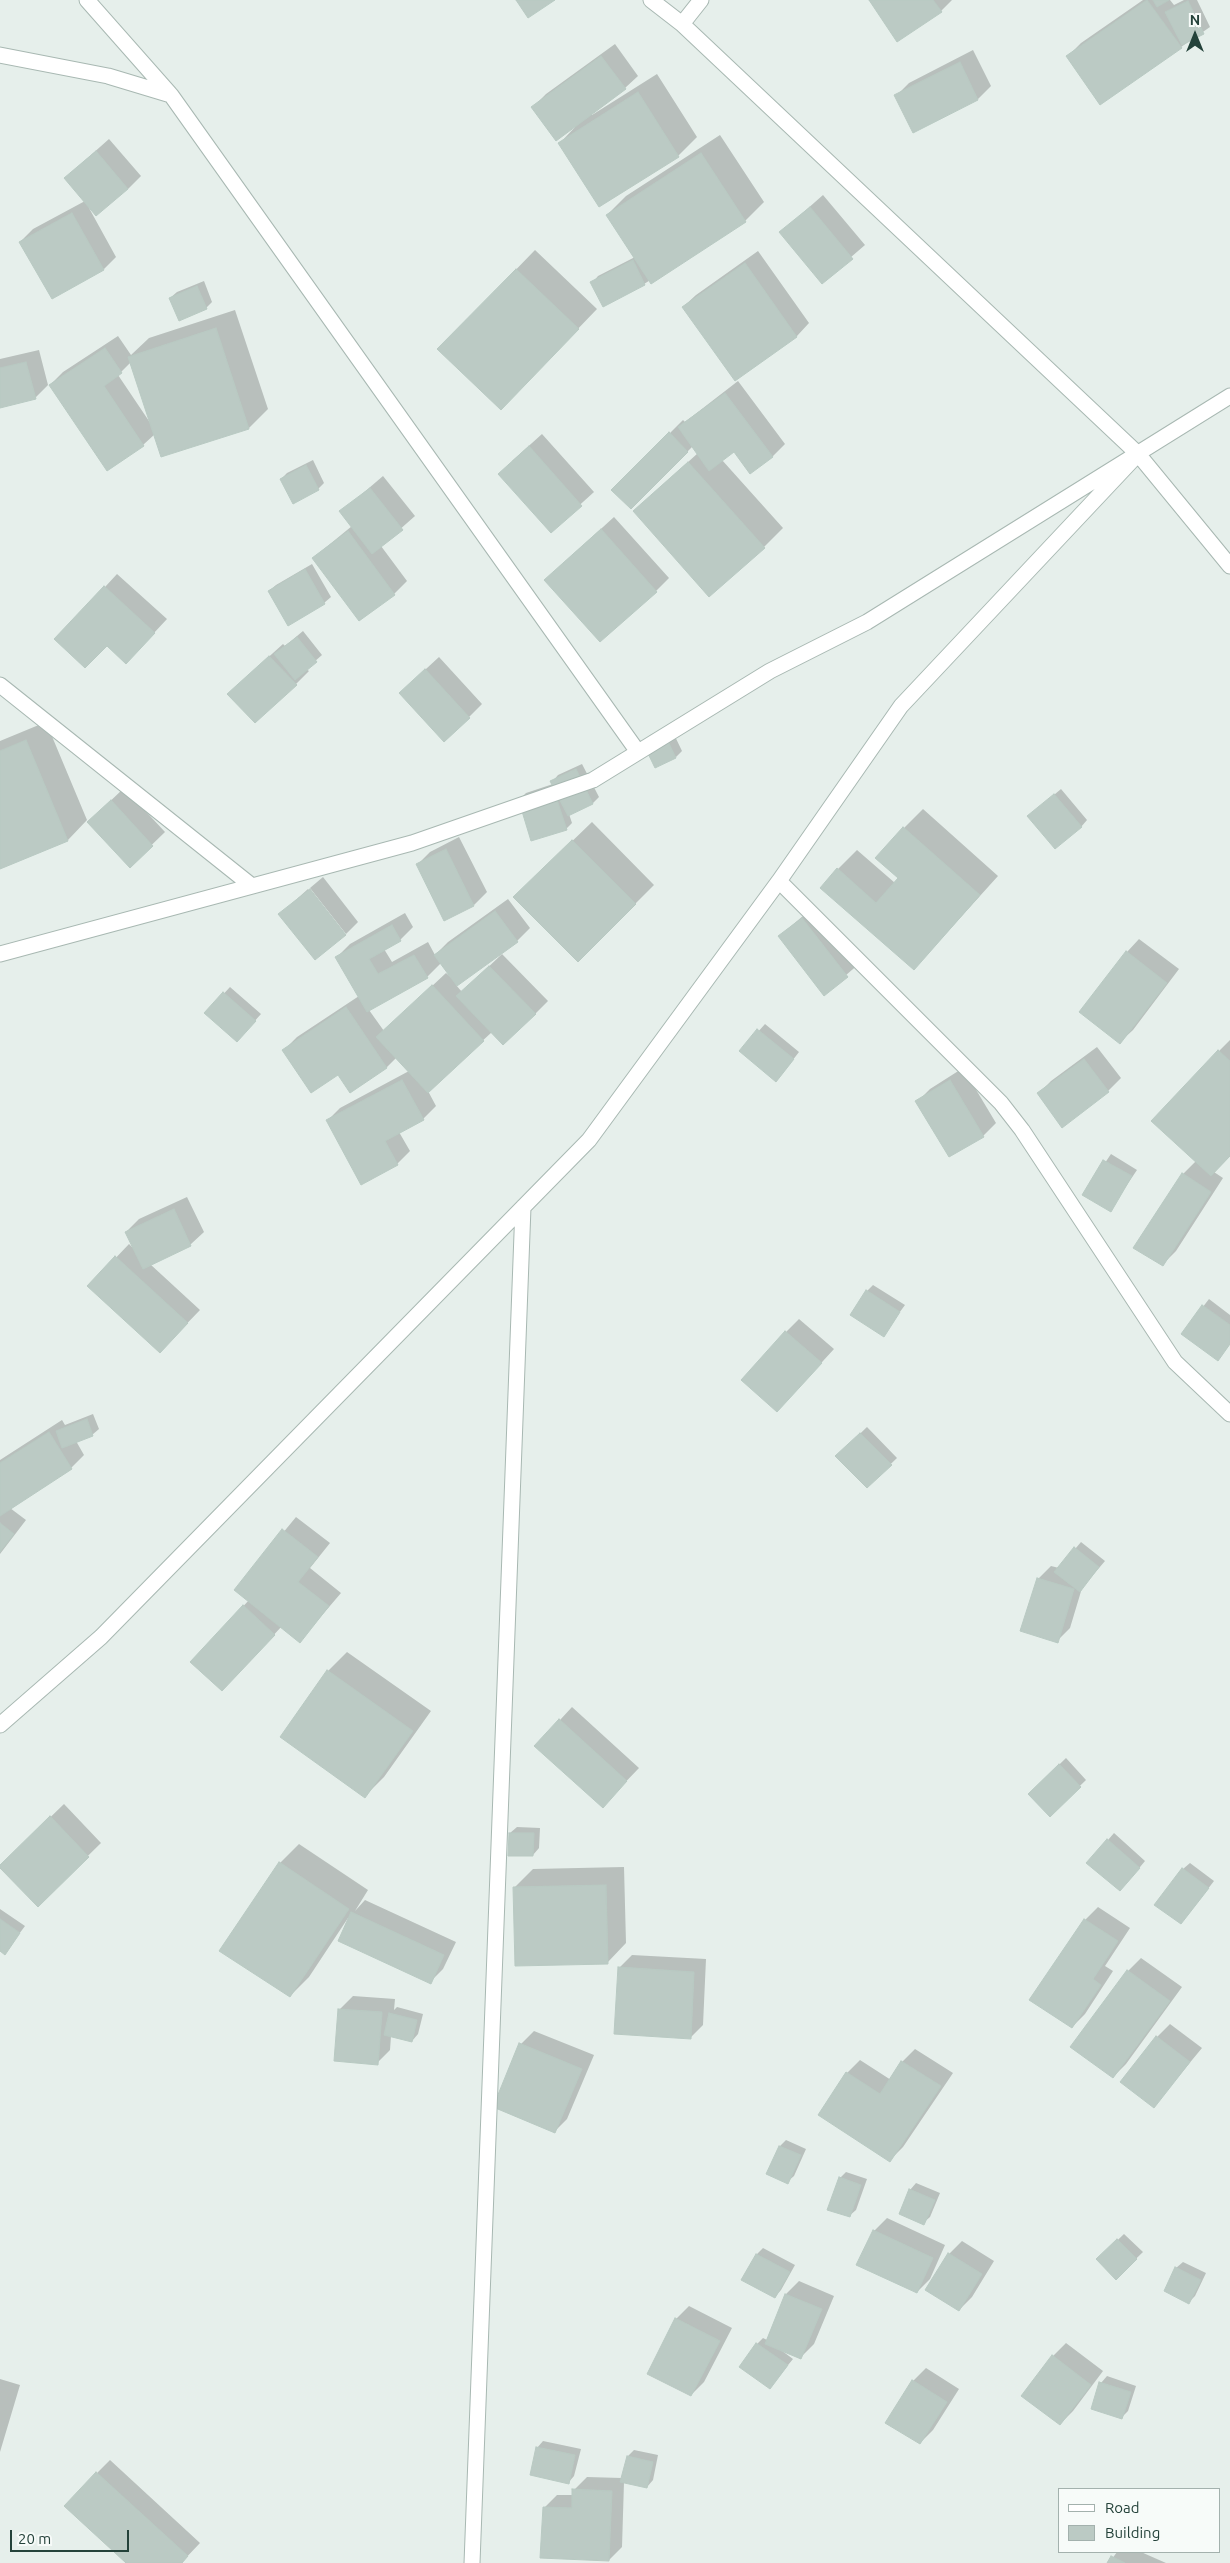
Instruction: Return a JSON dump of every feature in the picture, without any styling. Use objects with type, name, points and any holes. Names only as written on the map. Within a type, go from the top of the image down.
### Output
[{"type":"street","points":[[87,0],[171,95],[638,752]]},
{"type":"street","points":[[651,0],[682,24],[1138,454],[1230,566]]},
{"type":"street","points":[[682,24],[701,0]]},
{"type":"street","points":[[0,54],[108,76],[171,95]]},
{"type":"street","points":[[0,954],[430,837],[593,780],[770,671],[867,622],[1230,396]]},
{"type":"street","points":[[0,1725],[101,1637],[589,1140],[779,882],[901,706],[1138,454]]},
{"type":"street","points":[[0,685],[252,886]]},
{"type":"street","points":[[779,882],[1001,1103],[1022,1130],[1175,1362],[1230,1414]]},
{"type":"street","points":[[472,2563],[523,1207]]},
{"type":"building","points":[[516,0],[555,0],[528,18]]},
{"type":"building","points":[[869,0],[933,0],[942,12],[897,42]]},
{"type":"building","points":[[1147,0],[1182,48],[1100,105],[1066,56]]},
{"type":"building","points":[[1153,0],[1169,0],[1157,7]]},
{"type":"building","points":[[1188,1],[1204,34],[1182,45],[1165,12]]},
{"type":"building","points":[[601,56],[626,89],[556,141],[531,107]]},
{"type":"building","points":[[960,62],[978,100],[913,133],[894,95]]},
{"type":"building","points":[[638,92],[679,157],[599,207],[558,143]]},
{"type":"building","points":[[96,151],[128,189],[96,216],[64,178]]},
{"type":"building","points":[[701,153],[746,222],[651,284],[606,215]]},
{"type":"building","points":[[810,207],[853,259],[822,284],[779,232]]},
{"type":"building","points":[[72,213],[104,270],[52,299],[19,242]]},
{"type":"building","points":[[633,260],[645,285],[603,307],[590,282]]},
{"type":"building","points":[[745,263],[797,337],[735,381],[682,307]]},
{"type":"building","points":[[516,269],[579,329],[501,410],[437,349]]},
{"type":"building","points":[[197,286],[207,309],[179,321],[169,298]]},
{"type":"building","points":[[216,328],[249,429],[161,457],[128,357]]},
{"type":"building","points":[[105,348],[122,373],[104,386],[144,446],[107,471],[49,385]]},
{"type":"building","points":[[26,362],[36,399],[0,408],[0,368]]},
{"type":"building","points":[[725,393],[773,457],[750,474],[734,452],[709,471],[678,427]]},
{"type":"building","points":[[669,432],[688,452],[631,509],[611,490]]},
{"type":"building","points":[[529,446],[582,506],[551,533],[498,474]]},
{"type":"building","points":[[688,462],[765,548],[709,597],[633,511]]},
{"type":"building","points":[[306,465],[319,490],[293,504],[280,479]]},
{"type":"building","points":[[370,488],[403,530],[372,554],[339,511]]},
{"type":"building","points":[[601,529],[657,592],[600,642],[544,580]]},
{"type":"building","points":[[348,531],[395,595],[359,621],[312,558]]},
{"type":"building","points":[[305,569],[325,604],[288,626],[268,591]]},
{"type":"building","points":[[104,586],[155,633],[126,664],[107,646],[85,668],[54,639]]},
{"type":"building","points":[[297,637],[317,662],[295,680],[274,654]]},
{"type":"building","points":[[269,656],[297,685],[255,723],[227,694]]},
{"type":"building","points":[[425,669],[470,718],[444,742],[399,693]]},
{"type":"building","points":[[663,731],[676,758],[655,768],[642,741]]},
{"type":"building","points":[[26,740],[68,841],[0,869],[0,751]]},
{"type":"building","points":[[576,769],[593,804],[568,816],[550,781]]},
{"type":"building","points":[[553,788],[567,830],[531,841],[518,798]]},
{"type":"building","points":[[1054,794],[1082,827],[1055,849],[1027,816]]},
{"type":"building","points":[[111,800],[153,846],[130,868],[87,822]]},
{"type":"building","points":[[903,827],[980,895],[914,970],[820,888],[837,868],[876,903],[898,878],[875,858]]},
{"type":"building","points":[[572,840],[636,904],[578,962],[513,897]]},
{"type":"building","points":[[446,849],[474,906],[444,921],[416,864]]},
{"type":"building","points":[[310,889],[346,935],[315,960],[278,914]]},
{"type":"building","points":[[495,911],[518,942],[457,986],[434,955]]},
{"type":"building","points":[[802,918],[848,977],[824,996],[778,936]]},
{"type":"building","points":[[392,925],[401,941],[369,959],[378,974],[414,955],[428,978],[367,1012],[335,957]]},
{"type":"building","points":[[1126,951],[1167,983],[1120,1044],[1079,1012]]},
{"type":"building","points":[[489,966],[536,1014],[503,1045],[456,996]]},
{"type":"building","points":[[432,985],[484,1041],[428,1093],[376,1037]]},
{"type":"building","points":[[223,992],[256,1021],[237,1042],[204,1013]]},
{"type":"building","points":[[346,1007],[387,1068],[350,1093],[338,1075],[311,1093],[282,1050]]},
{"type":"building","points":[[757,1029],[794,1059],[776,1082],[739,1051]]},
{"type":"building","points":[[1218,1050],[1230,1061],[1230,1156],[1211,1176],[1151,1121]]},
{"type":"building","points":[[1084,1059],[1109,1092],[1062,1128],[1037,1093]]},
{"type":"building","points":[[402,1080],[424,1120],[385,1141],[398,1165],[361,1185],[326,1120]]},
{"type":"building","points":[[950,1080],[984,1137],[949,1157],[915,1101]]},
{"type":"building","points":[[1103,1160],[1132,1176],[1111,1212],[1082,1195]]},
{"type":"building","points":[[1182,1173],[1211,1192],[1163,1266],[1133,1248]]},
{"type":"building","points":[[174,1209],[191,1246],[143,1269],[125,1232]]},
{"type":"building","points":[[115,1256],[188,1323],[160,1353],[87,1286]]},
{"type":"building","points":[[866,1290],[900,1312],[884,1337],[850,1315]]},
{"type":"building","points":[[1202,1305],[1230,1325],[1230,1344],[1218,1361],[1181,1334]]},
{"type":"building","points":[[785,1331],[822,1363],[777,1412],[741,1380]]},
{"type":"building","points":[[87,1419],[93,1436],[62,1448],[56,1431]]},
{"type":"building","points":[[49,1432],[72,1469],[0,1516],[0,1463]]},
{"type":"building","points":[[860,1433],[892,1465],[867,1488],[835,1456]]},
{"type":"building","points":[[0,1523],[14,1534],[0,1552]]},
{"type":"building","points":[[282,1529],[318,1557],[298,1582],[329,1606],[300,1643],[234,1590]]},
{"type":"building","points":[[1074,1547],[1099,1567],[1080,1592],[1054,1572]]},
{"type":"building","points":[[1037,1578],[1074,1589],[1058,1643],[1020,1631]]},
{"type":"building","points":[[243,1605],[275,1635],[222,1691],[190,1662]]},
{"type":"building","points":[[327,1670],[413,1731],[365,1798],[280,1737]]},
{"type":"building","points":[[559,1719],[627,1781],[603,1808],[534,1746]]},
{"type":"building","points":[[1059,1764],[1081,1787],[1050,1817],[1028,1794]]},
{"type":"building","points":[[50,1816],[89,1857],[38,1907],[0,1868],[0,1865]]},
{"type":"building","points":[[509,1833],[534,1833],[533,1856],[508,1856]]},
{"type":"building","points":[[1107,1839],[1140,1868],[1120,1891],[1086,1863]]},
{"type":"building","points":[[279,1862],[349,1909],[290,1997],[219,1951]]},
{"type":"building","points":[[1182,1868],[1209,1888],[1181,1924],[1154,1905]]},
{"type":"building","points":[[606,1885],[608,1964],[515,1966],[513,1887]]},
{"type":"building","points":[[351,1912],[444,1955],[431,1984],[338,1941]]},
{"type":"building","points":[[0,1919],[20,1933],[5,1955],[0,1951]]},
{"type":"building","points":[[1084,1919],[1118,1941],[1093,1979],[1101,1985],[1072,2028],[1029,2000]]},
{"type":"building","points":[[618,1967],[694,1972],[691,2039],[614,2034]]},
{"type":"building","points":[[1127,1970],[1170,2001],[1113,2078],[1070,2047]]},
{"type":"building","points":[[338,2009],[382,2012],[378,2065],[334,2061]]},
{"type":"building","points":[[389,2013],[417,2020],[412,2042],[384,2035]]},
{"type":"building","points":[[1156,2036],[1190,2062],[1154,2108],[1120,2082]]},
{"type":"building","points":[[519,2043],[582,2069],[555,2133],[493,2107]]},
{"type":"building","points":[[901,2061],[941,2086],[890,2162],[818,2115],[846,2072],[880,2094]]},
{"type":"building","points":[[779,2146],[801,2155],[788,2184],[766,2174]]},
{"type":"building","points":[[839,2177],[861,2185],[850,2217],[827,2210]]},
{"type":"building","points":[[909,2189],[935,2200],[924,2225],[899,2214]]},
{"type":"building","points":[[873,2230],[933,2258],[917,2293],[856,2265]]},
{"type":"building","points":[[1117,2239],[1137,2259],[1116,2280],[1096,2259]]},
{"type":"building","points":[[948,2253],[982,2274],[959,2311],[925,2290]]},
{"type":"building","points":[[756,2254],[790,2272],[775,2298],[741,2280]]},
{"type":"building","points":[[1175,2267],[1201,2280],[1189,2304],[1164,2291]]},
{"type":"building","points":[[785,2294],[822,2309],[801,2359],[765,2344]]},
{"type":"building","points":[[675,2318],[720,2341],[691,2396],[647,2374]]},
{"type":"building","points":[[756,2343],[788,2365],[770,2389],[739,2367]]},
{"type":"building","points":[[1052,2355],[1091,2385],[1060,2425],[1021,2396]]},
{"type":"building","points":[[912,2380],[947,2402],[920,2444],[885,2423]]},
{"type":"building","points":[[1099,2382],[1131,2392],[1122,2419],[1091,2409]]},
{"type":"building","points":[[536,2447],[575,2455],[569,2484],[530,2475]]},
{"type":"building","points":[[627,2456],[653,2462],[647,2488],[620,2482]]},
{"type":"building","points":[[96,2472],[188,2556],[182,2563],[126,2563],[64,2506]]},
{"type":"building","points":[[572,2489],[612,2491],[609,2561],[540,2558],[543,2507],[572,2508]]},
{"type":"building","points":[[1111,2556],[1125,2563],[1107,2563]]}]
